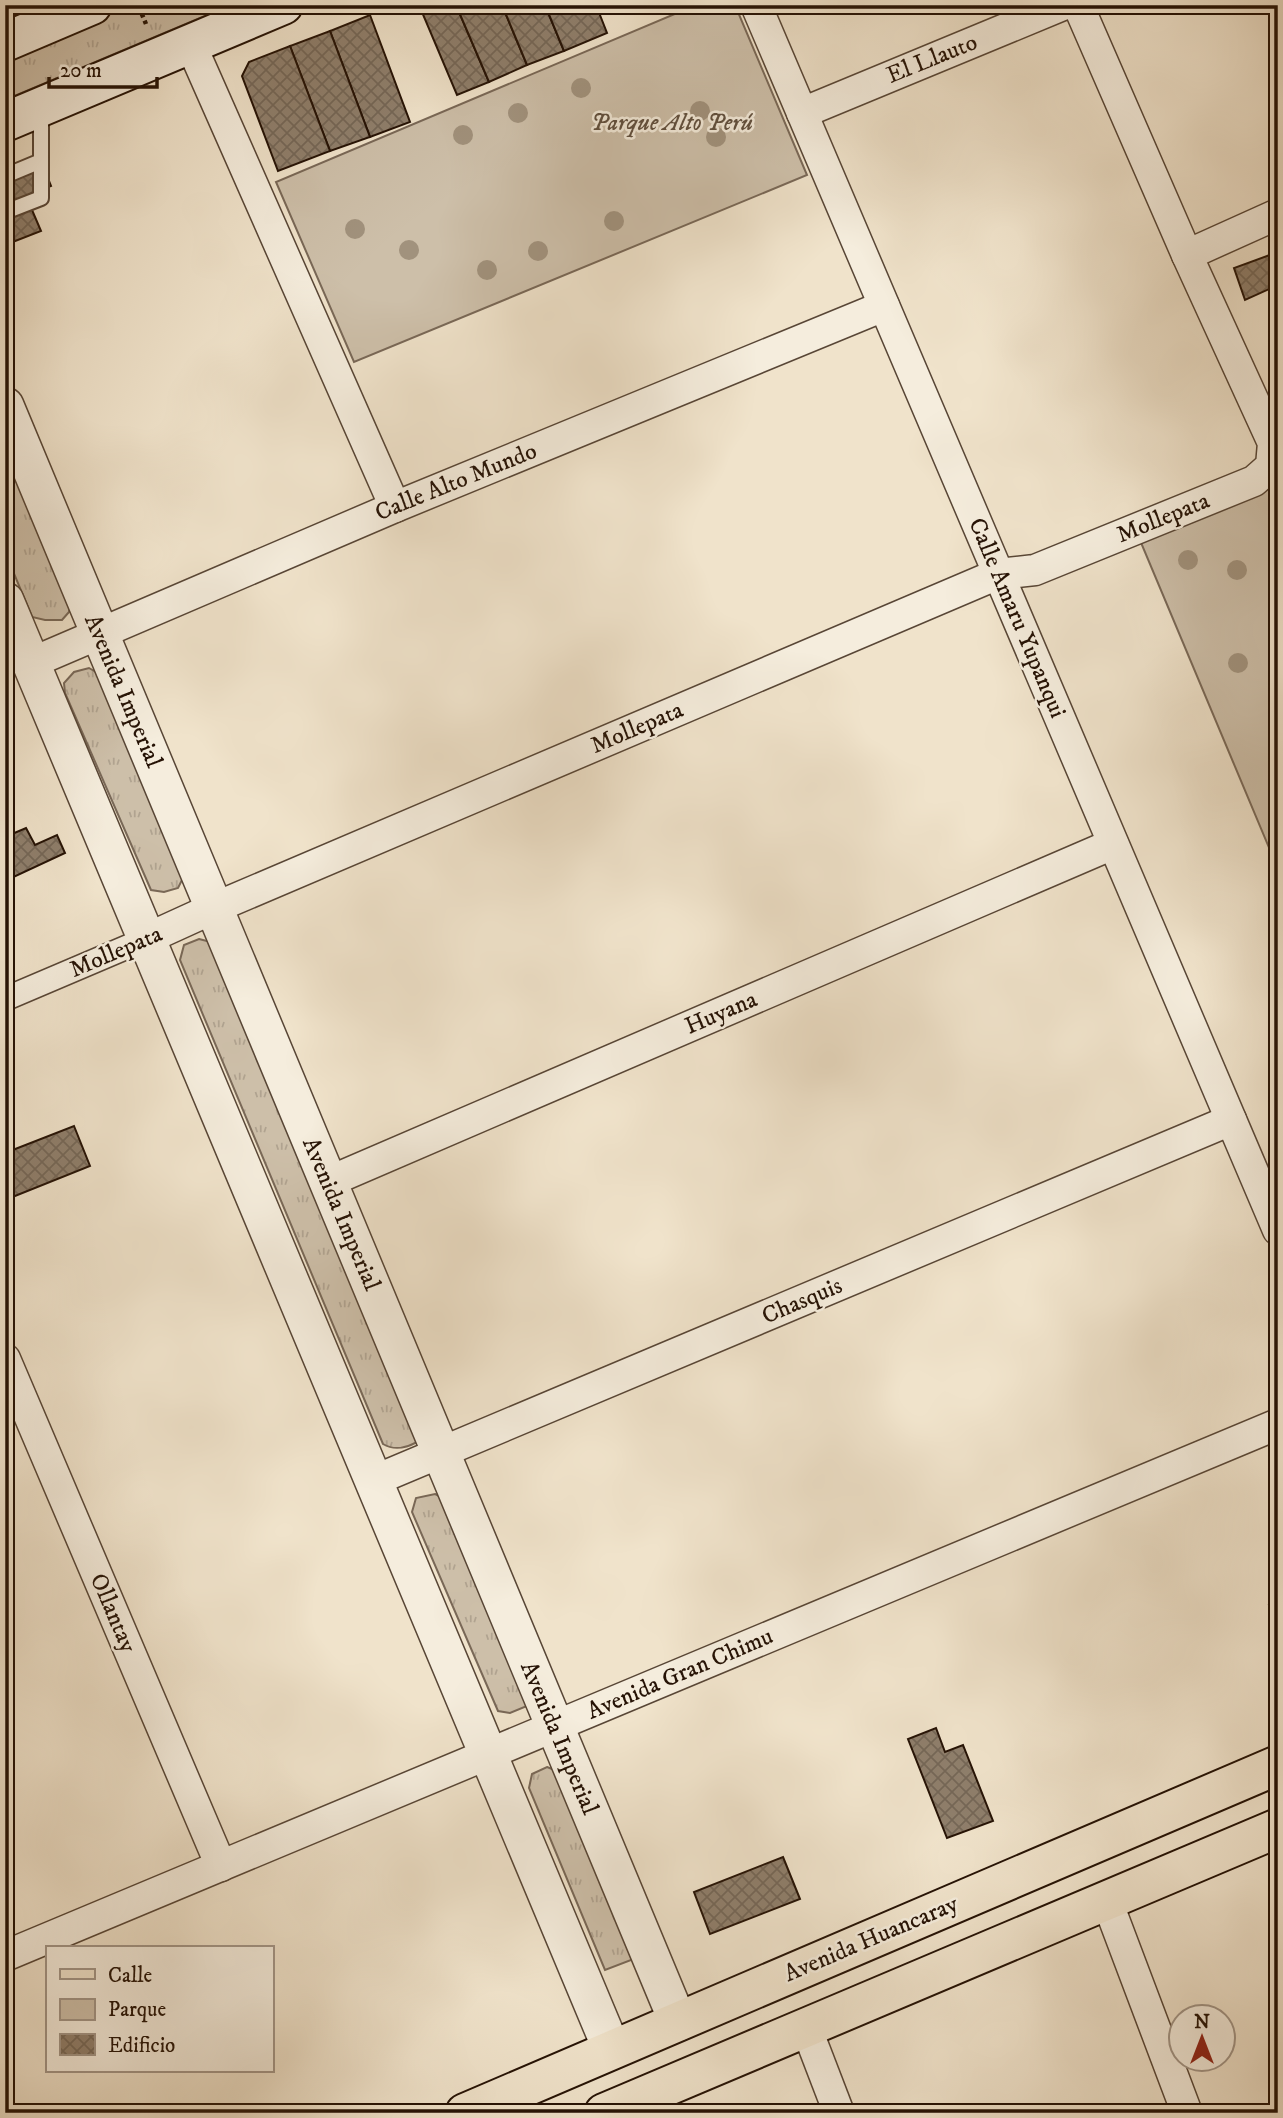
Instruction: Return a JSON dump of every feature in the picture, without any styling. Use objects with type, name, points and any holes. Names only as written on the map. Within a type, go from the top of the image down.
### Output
[{"type":"main road","points":[[5,42],[92,5]]},
{"type":"main road","points":[[5,122],[283,5]]},
{"type":"main road","name":"Avenida Huancaray","points":[[465,2113],[1278,1765]]},
{"type":"main road","points":[[604,2113],[1278,1828]]},
{"type":"street","name":"Calle Amaru Yupanqui","points":[[756,5],[1278,1230]]},
{"type":"street","name":"El Llauto","points":[[802,113],[1063,5]]},
{"type":"street","points":[[1078,5],[1187,255],[1278,214]]},
{"type":"street","points":[[191,44],[395,507]]},
{"type":"street","name":"Mollepata","points":[[5,999],[998,574],[1035,570],[1254,481],[1271,466],[1273,443],[1187,255]]},
{"type":"street","name":"Calle Alto Mundo","points":[[31,663],[395,507],[884,306]]},
{"type":"street","name":"Avenida Imperial","points":[[5,406],[678,2022]]},
{"type":"street","points":[[5,601],[612,2050]]},
{"type":"street","name":"Huyana","points":[[328,1182],[1113,844]]},
{"type":"street","name":"Chasquis","points":[[373,1480],[1231,1120]]},
{"type":"street","name":"Ollantay","points":[[5,1359],[220,1867]]},
{"type":"street","name":"Avenida Gran Chimu","points":[[5,1956],[1278,1424]]},
{"type":"street","points":[[1107,1900],[1188,2113]]},
{"type":"street","points":[[806,2027],[839,2113]]},
{"type":"lane","points":[[5,212],[41,198],[41,107]]},
{"type":"lane","points":[[5,176],[41,161]]},
{"type":"green space","points":[[131,5],[231,5],[5,100],[5,58]]},
{"type":"green space","name":"Parque Alto Perú","points":[[696,5],[735,5],[807,175],[354,362],[276,182]]},
{"type":"green space","points":[[5,443],[71,600],[69,612],[62,620],[32,617],[5,552]]},
{"type":"green space","points":[[1278,456],[1278,869],[1134,526]]},
{"type":"green space","points":[[89,668],[101,675],[183,870],[178,888],[164,892],[151,890],[65,693],[64,683],[74,672]]},
{"type":"green space","points":[[199,939],[215,943],[417,1442],[413,1444],[396,1448],[383,1444],[180,960],[184,945]]},
{"type":"green space","points":[[435,1494],[450,1501],[527,1706],[510,1713],[498,1711],[412,1512],[416,1498]]},
{"type":"green space","points":[[547,1767],[565,1774],[639,1957],[605,1970],[529,1788],[532,1774]]},
{"type":"building","points":[[419,5],[456,5],[489,82],[457,95]]},
{"type":"building","points":[[456,5],[502,5],[527,65],[489,82]]},
{"type":"building","points":[[502,5],[545,5],[564,51],[527,65]]},
{"type":"building","points":[[545,5],[596,5],[607,33],[564,51]]},
{"type":"building","points":[[370,15],[410,122],[370,137],[330,31]]},
{"type":"building","points":[[330,31],[370,137],[330,151],[290,46]]},
{"type":"building","points":[[290,46],[330,151],[278,171],[242,76],[249,62]]},
{"type":"building","points":[[44,168],[51,186],[26,196],[41,231],[5,245],[5,183]]},
{"type":"building","points":[[1278,252],[1278,285],[1245,300],[1234,268]]},
{"type":"building","points":[[26,828],[35,845],[57,835],[65,853],[5,881],[5,837]]},
{"type":"building","points":[[74,1126],[90,1166],[5,1200],[5,1153]]},
{"type":"building","points":[[1278,1601],[1278,1627],[1269,1605]]},
{"type":"building","points":[[936,1728],[945,1752],[963,1745],[993,1821],[947,1838],[908,1739]]},
{"type":"building","points":[[783,1857],[800,1899],[710,1934],[694,1892]]}]
